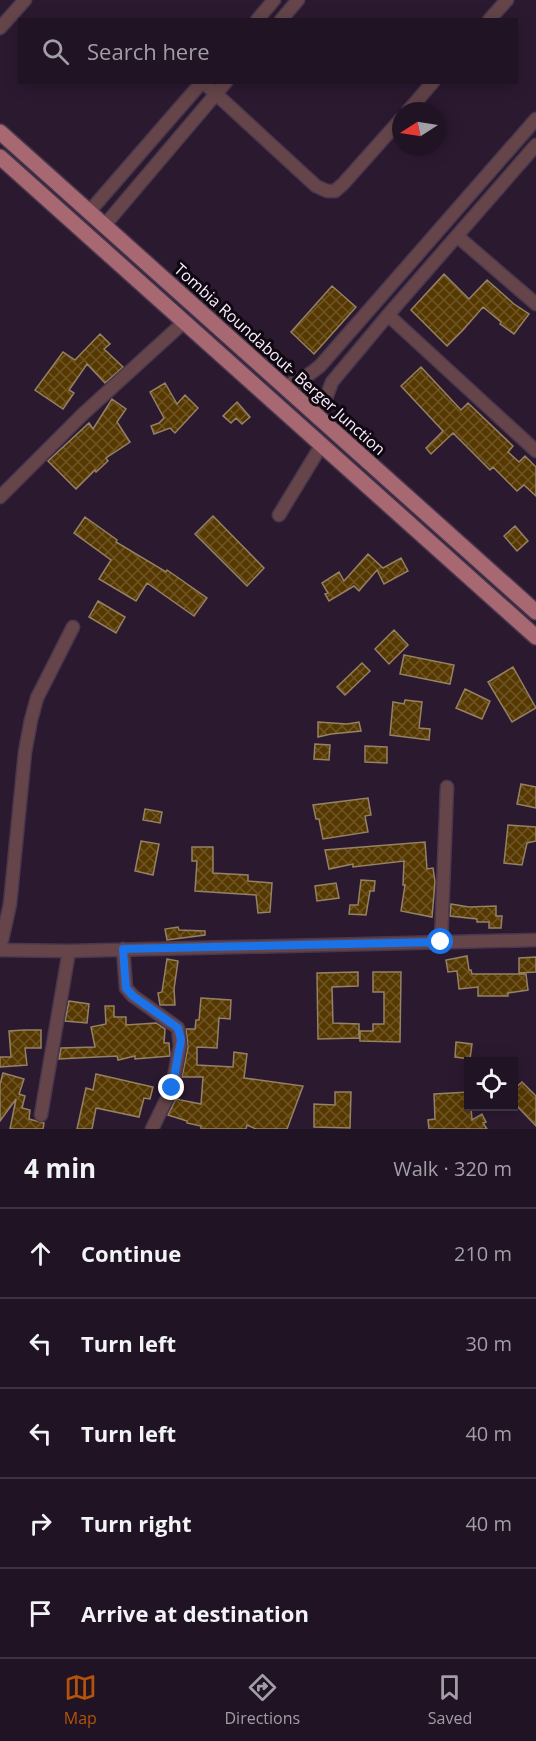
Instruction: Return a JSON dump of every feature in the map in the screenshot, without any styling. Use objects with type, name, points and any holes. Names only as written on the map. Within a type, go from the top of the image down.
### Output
[{"type":"main road","name":"Tombia Roundabout- Berger Junction","points":[[0,132],[536,612]]},
{"type":"main road","points":[[0,157],[536,638]]},
{"type":"street","points":[[0,28],[25,0]]},
{"type":"street","points":[[259,18],[274,0]]},
{"type":"street","points":[[283,18],[298,0]]},
{"type":"street","points":[[491,18],[507,0]]},
{"type":"street","points":[[89,212],[200,84]]},
{"type":"street","points":[[204,84],[316,186],[327,191],[335,191],[344,184],[392,128]]},
{"type":"street","points":[[104,226],[224,84]]},
{"type":"street","points":[[416,102],[431,84]]},
{"type":"street","points":[[284,387],[307,376],[320,366],[536,118]]},
{"type":"street","points":[[318,419],[332,382],[457,236],[533,154]]},
{"type":"street","points":[[457,236],[536,304]]},
{"type":"street","points":[[388,315],[536,451]]},
{"type":"street","points":[[0,497],[83,414],[183,323]]},
{"type":"street","points":[[279,515],[321,446]]},
{"type":"street","points":[[73,627],[38,698],[24,752],[18,839],[10,904],[0,950],[69,951],[536,940]]},
{"type":"street","points":[[441,942],[447,787]]},
{"type":"street","points":[[123,949],[126,988],[133,996],[178,1028],[181,1040],[172,1088],[152,1129]]},
{"type":"street","points":[[41,1115],[69,951]]},
{"type":"building","points":[[444,274],[469,299],[487,280],[529,314],[514,334],[483,307],[447,346],[411,310]]},
{"type":"building","points":[[332,286],[356,307],[314,354],[291,332]]},
{"type":"building","points":[[100,334],[110,344],[104,349],[123,367],[105,383],[87,364],[69,390],[74,393],[63,409],[35,390],[63,352],[75,360]]},
{"type":"building","points":[[421,367],[461,410],[468,403],[513,446],[508,452],[519,462],[525,456],[536,467],[536,496],[524,485],[517,491],[493,467],[490,470],[453,433],[431,454],[426,448],[443,431],[401,386]]},
{"type":"building","points":[[165,383],[177,404],[185,395],[198,408],[175,433],[170,428],[154,434],[151,426],[164,418],[150,392]]},
{"type":"building","points":[[112,399],[126,409],[117,422],[130,442],[106,458],[108,461],[76,489],[48,461],[89,423],[93,429]]},
{"type":"building","points":[[237,402],[250,417],[242,424],[236,418],[231,423],[223,416]]},
{"type":"building","points":[[213,516],[264,568],[247,586],[195,534]]},
{"type":"building","points":[[85,517],[117,540],[116,542],[166,572],[167,570],[207,598],[194,616],[147,583],[136,601],[99,579],[111,560],[74,533]]},
{"type":"building","points":[[515,526],[528,541],[517,551],[504,536]]},
{"type":"building","points":[[368,554],[383,568],[401,558],[408,571],[384,584],[377,570],[359,591],[354,586],[329,601],[325,594],[328,593],[322,583],[339,572],[344,581]]},
{"type":"building","points":[[98,601],[125,617],[116,633],[89,617]]},
{"type":"building","points":[[394,630],[408,645],[389,664],[375,649]]},
{"type":"building","points":[[404,655],[454,665],[450,684],[400,674]]},
{"type":"building","points":[[362,663],[370,671],[345,695],[337,687]]},
{"type":"building","points":[[513,667],[536,708],[512,722],[488,682]]},
{"type":"building","points":[[465,689],[490,701],[482,719],[456,708]]},
{"type":"building","points":[[405,700],[422,702],[419,728],[430,729],[429,740],[390,735],[393,702],[404,704]]},
{"type":"building","points":[[318,722],[347,724],[359,722],[361,731],[318,737]]},
{"type":"building","points":[[315,744],[330,745],[329,760],[314,759]]},
{"type":"building","points":[[365,746],[387,747],[387,763],[365,762]]},
{"type":"building","points":[[521,784],[536,787],[536,808],[517,804]]},
{"type":"building","points":[[368,798],[371,815],[365,816],[368,832],[323,839],[319,819],[316,819],[313,805]]},
{"type":"building","points":[[145,809],[162,812],[160,823],[143,820]]},
{"type":"building","points":[[508,825],[536,827],[536,841],[527,843],[522,865],[504,863]]},
{"type":"building","points":[[141,841],[159,844],[153,875],[135,871]]},
{"type":"building","points":[[425,842],[427,869],[433,868],[435,882],[432,917],[401,911],[405,885],[403,885],[404,861],[353,867],[353,864],[329,869],[325,850]]},
{"type":"building","points":[[192,847],[213,847],[213,873],[248,875],[248,881],[272,883],[270,912],[258,913],[256,895],[195,891],[197,861],[192,861]]},
{"type":"building","points":[[361,880],[375,881],[374,891],[370,891],[366,915],[349,914],[350,905],[358,905]]},
{"type":"building","points":[[336,883],[339,898],[317,901],[315,886]]},
{"type":"building","points":[[451,904],[469,907],[496,906],[496,916],[502,916],[501,928],[489,928],[489,922],[477,922],[477,919],[450,916]]},
{"type":"building","points":[[178,927],[179,930],[205,931],[205,935],[167,940],[165,929]]},
{"type":"building","points":[[467,956],[469,970],[472,974],[526,974],[528,990],[508,993],[508,996],[478,996],[478,987],[459,989],[457,971],[448,972],[446,960]]},
{"type":"building","points":[[536,957],[536,972],[519,973],[519,958]]},
{"type":"building","points":[[167,959],[178,961],[174,989],[175,1005],[160,1005],[158,993],[162,992]]},
{"type":"building","points":[[358,972],[358,986],[332,987],[333,1023],[359,1024],[359,1038],[318,1039],[317,973]]},
{"type":"building","points":[[373,972],[401,972],[400,1042],[360,1041],[360,1031],[373,1031],[373,1024],[384,1024],[384,992],[373,992]]},
{"type":"building","points":[[201,998],[231,1000],[230,1019],[219,1018],[217,1048],[197,1047],[197,1065],[233,1067],[234,1052],[247,1054],[244,1078],[303,1086],[287,1129],[256,1129],[247,1125],[246,1129],[201,1129],[201,1126],[168,1115],[176,1099],[201,1104],[203,1077],[182,1077],[188,1047],[186,1029],[195,1029],[196,1020],[199,1020]]},
{"type":"building","points":[[69,1001],[89,1004],[87,1023],[65,1021]]},
{"type":"building","points":[[105,1006],[114,1006],[114,1017],[126,1017],[126,1025],[156,1023],[165,1029],[164,1043],[169,1043],[170,1056],[135,1059],[135,1056],[118,1060],[117,1056],[59,1059],[61,1048],[95,1047],[91,1027],[106,1024]]},
{"type":"building","points":[[41,1030],[41,1048],[25,1048],[27,1065],[0,1067],[0,1057],[11,1057],[9,1031]]},
{"type":"building","points":[[456,1042],[472,1044],[470,1057],[455,1057]]},
{"type":"building","points":[[3,1073],[24,1079],[19,1094],[25,1096],[22,1108],[30,1110],[29,1119],[44,1123],[43,1129],[10,1129],[16,1099],[0,1121],[0,1084]]},
{"type":"building","points":[[96,1074],[153,1087],[150,1099],[144,1098],[139,1117],[96,1108],[92,1129],[77,1129],[86,1088],[93,1090]]},
{"type":"building","points":[[522,1082],[536,1096],[536,1126],[518,1107],[518,1086]]},
{"type":"building","points":[[335,1092],[351,1092],[350,1128],[314,1127],[314,1104],[335,1105]]},
{"type":"building","points":[[464,1092],[464,1111],[471,1111],[472,1120],[482,1114],[486,1122],[483,1123],[487,1129],[429,1129],[428,1120],[435,1119],[434,1094]]},
{"type":"route","points":[[172,1088],[181,1040],[178,1028],[133,996],[126,988],[123,949],[441,942]]}]
